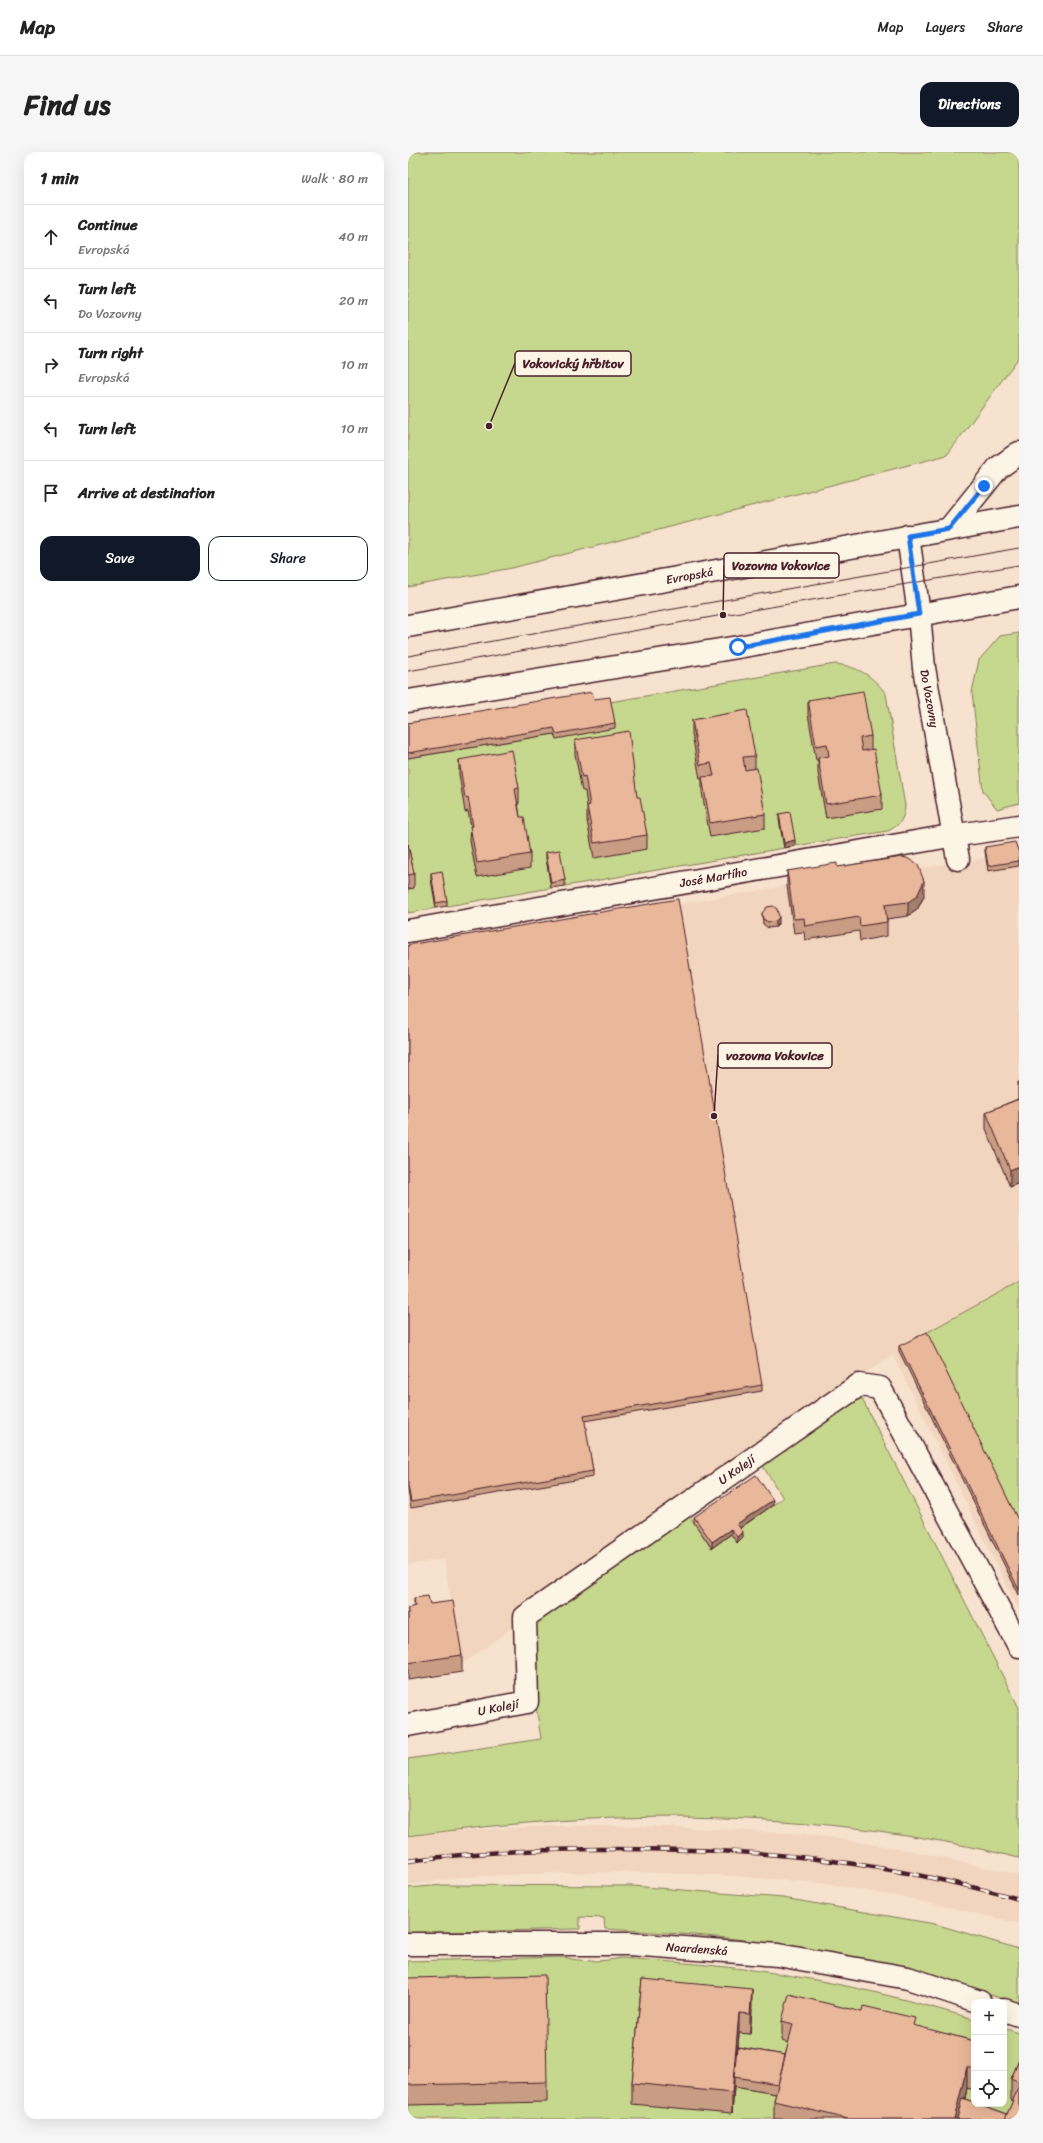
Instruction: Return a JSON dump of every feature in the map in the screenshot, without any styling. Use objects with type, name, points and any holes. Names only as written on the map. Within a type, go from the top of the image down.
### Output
[{"type":"street","points":[[949,529],[998,468],[1019,453]]},
{"type":"street","name":"Evropská","points":[[408,626],[1019,517]]},
{"type":"street","name":"Do Vozovny","points":[[908,536],[919,614],[924,668],[958,859]]},
{"type":"street","points":[[408,701],[738,647],[1019,597]]},
{"type":"street","name":"José Martího","points":[[408,931],[954,835],[1019,826]]},
{"type":"street","name":"U Kolejí","points":[[408,1725],[527,1702],[525,1617],[859,1385],[880,1388],[1019,1646]]},
{"type":"street","name":"Naardenská","points":[[408,1944],[615,1944],[778,1955],[908,1978],[971,1999]]},
{"type":"street","points":[[1007,2011],[1019,2015]]},
{"type":"shaded area","points":[[1015,848],[1019,856],[1019,1610],[893,1355],[852,1381],[461,1665],[444,1559],[408,1565],[408,951],[837,877],[838,881],[986,858],[985,852]]},
{"type":"shaded area","points":[[553,1826],[637,1826],[737,1830],[827,1837],[912,1851],[1019,1875],[1019,1923],[903,1897],[822,1883],[734,1876],[636,1872],[555,1873],[459,1877],[408,1885],[408,1837],[454,1831]]},
{"type":"green space","points":[[408,152],[1019,152],[1019,357],[947,455],[512,568],[408,587]]},
{"type":"green space","points":[[1019,633],[1019,803],[997,809],[983,791],[972,692],[979,660],[1000,636]]},
{"type":"green space","points":[[835,664],[850,667],[870,677],[886,694],[905,806],[904,815],[896,826],[888,831],[795,846],[790,818],[779,819],[784,848],[565,886],[560,855],[546,858],[551,888],[447,906],[442,877],[431,879],[436,908],[408,913],[408,889],[414,888],[408,858],[408,758],[554,734],[610,702]],"holes":[[[827,758],[826,818],[818,773]],[[585,791],[640,812],[594,857],[587,821],[590,820]],[[519,802],[515,803],[477,877],[470,841],[473,840],[468,811]]]},
{"type":"green space","points":[[1019,1282],[1019,1528],[924,1334]]},
{"type":"green space","points":[[859,1393],[1019,1708],[1019,1858],[943,1842],[868,1830],[791,1822],[715,1818],[638,1817],[562,1821],[485,1827],[408,1836],[408,1759],[541,1739],[523,1621],[685,1509],[711,1548],[731,1534],[737,1542],[737,1530],[783,1498],[759,1460]]},
{"type":"green space","points":[[443,1885],[632,1886],[783,1898],[935,1924],[1019,1949],[1019,2004],[1007,2000],[1007,1999],[887,1966],[786,1946],[698,1935],[605,1929],[604,1918],[580,1917],[580,1929],[408,1933],[408,1888]]},
{"type":"green space","points":[[564,1957],[592,1961],[620,1958],[728,1967],[782,1974],[854,1988],[971,2018],[971,2061],[782,2041],[793,2044],[788,2066],[737,2057],[739,2033],[749,2034],[642,2000],[732,2113],[734,2087],[781,2095],[774,2119],[408,2119],[408,1961]]},
{"type":"green space","points":[[1007,2029],[1019,2033],[1019,2103],[1014,2119],[962,2109],[967,2088],[971,2089],[971,2107],[1007,2107]]},
{"type":"building","points":[[863,691],[871,736],[860,738],[862,751],[874,749],[882,795],[826,804],[818,758],[829,756],[827,744],[816,746],[808,700]]},
{"type":"building","points":[[592,692],[594,699],[610,697],[615,723],[556,734],[554,728],[408,753],[408,723]]},
{"type":"building","points":[[747,710],[755,756],[743,757],[745,770],[757,768],[765,814],[710,823],[702,777],[714,776],[711,763],[700,765],[692,720]]},
{"type":"building","points":[[629,731],[637,797],[640,797],[647,835],[594,843],[587,806],[590,805],[585,776],[582,777],[575,740]]},
{"type":"building","points":[[512,750],[519,788],[515,789],[520,817],[524,817],[530,854],[477,863],[470,826],[473,826],[468,797],[465,798],[459,760]]},
{"type":"building","points":[[790,812],[795,840],[784,843],[779,814]]},
{"type":"building","points":[[1015,842],[1019,853],[1019,861],[988,866],[985,847]]},
{"type":"building","points":[[408,844],[414,874],[408,875]]},
{"type":"building","points":[[560,850],[565,880],[551,883],[546,852]]},
{"type":"building","points":[[902,857],[907,858],[918,865],[924,881],[917,896],[908,902],[885,905],[887,922],[860,926],[859,917],[805,926],[804,918],[794,919],[787,871],[837,863],[837,867]]},
{"type":"building","points":[[442,871],[447,901],[436,903],[431,873]]},
{"type":"building","points":[[678,899],[762,1385],[584,1416],[593,1471],[411,1502],[408,1486],[408,945]]},
{"type":"building","points":[[773,906],[777,909],[779,917],[776,921],[768,922],[763,919],[762,913],[767,907]]},
{"type":"building","points":[[1019,1099],[1019,1166],[1010,1170],[986,1112]]},
{"type":"building","points":[[927,1332],[1019,1522],[1019,1590],[899,1346]]},
{"type":"building","points":[[756,1475],[773,1500],[737,1524],[743,1532],[737,1537],[731,1529],[712,1542],[694,1517]]},
{"type":"building","points":[[428,1596],[430,1604],[453,1601],[462,1655],[408,1663],[408,1608],[415,1606],[414,1598]]},
{"type":"building","points":[[545,1975],[547,2082],[408,2085],[408,1978]]},
{"type":"building","points":[[642,1979],[752,1989],[750,2014],[739,2013],[732,2093],[632,2083]]},
{"type":"building","points":[[789,1994],[862,2012],[863,2006],[915,2018],[913,2025],[971,2040],[971,2068],[967,2067],[954,2119],[848,2119],[774,2101],[793,2024],[782,2021]]},
{"type":"building","points":[[737,2047],[785,2055],[778,2084],[734,2077]]},
{"type":"building","points":[[1019,2060],[1019,2083],[1011,2079]]},
{"type":"building","points":[[1019,2086],[1019,2119],[1005,2119]]},
{"type":"building","points":[[962,2098],[971,2101],[971,2107],[987,2107],[1007,2114],[1005,2119],[957,2119]]},
{"type":"tram line","points":[[408,656],[1019,548]]},
{"type":"tram line","points":[[408,671],[723,615],[1019,565]]},
{"type":"railway","points":[[408,1861],[503,1852],[551,1850],[656,1849],[741,1852],[849,1863],[898,1871],[947,1881],[1019,1899]]},
{"type":"place","name":"Vokovický hřbitov","points":[[489,426]]},
{"type":"place","name":"Vozovna Vokovice","points":[[723,615]]},
{"type":"place","name":"vozovna Vokovice","points":[[714,1116]]},
{"type":"route","points":[[738,647],[919,614],[908,536],[949,529],[984,486]]}]
